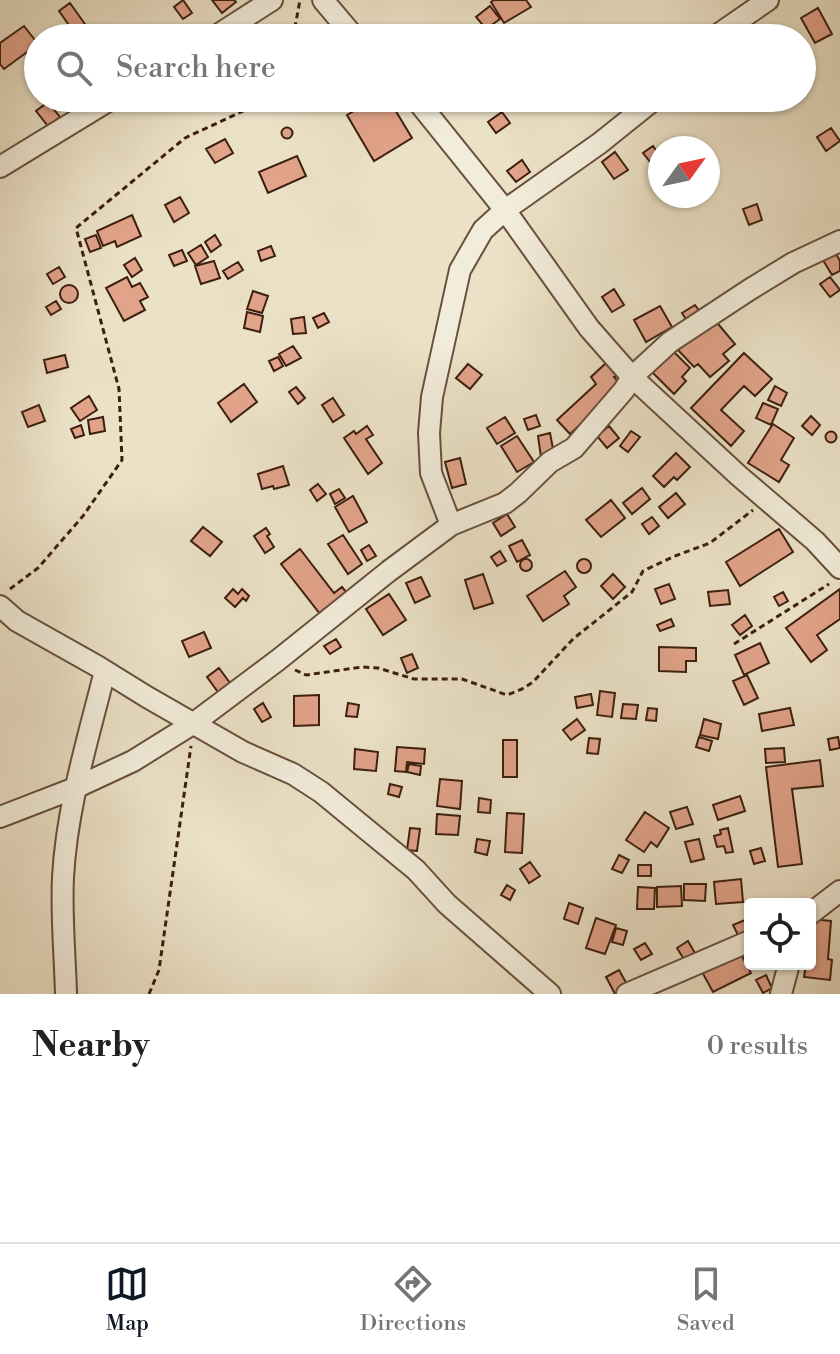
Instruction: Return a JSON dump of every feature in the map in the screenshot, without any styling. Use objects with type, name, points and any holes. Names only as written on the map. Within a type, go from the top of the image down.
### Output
[{"type":"street","points":[[235,24],[272,0]]},
{"type":"street","points":[[323,0],[343,24]]},
{"type":"street","points":[[733,24],[768,0]]},
{"type":"street","points":[[0,167],[90,112]]},
{"type":"street","points":[[426,112],[505,210],[589,328],[632,377],[815,541],[837,571]]},
{"type":"street","points":[[451,525],[431,473],[429,433],[432,397],[460,270],[483,230],[505,210],[639,112]]},
{"type":"street","points":[[0,817],[133,761],[194,723],[451,525],[505,503],[518,493],[550,462],[574,448],[632,377],[670,342],[793,263],[840,241]]},
{"type":"street","points":[[0,606],[17,621],[243,752],[293,774],[321,792],[416,870],[447,904],[550,994]]},
{"type":"street","points":[[66,994],[63,878],[68,830],[75,788],[105,671]]},
{"type":"street","points":[[816,909],[840,891]]},
{"type":"street","points":[[627,994],[744,944]]},
{"type":"street","points":[[781,994],[787,970]]},
{"type":"path","points":[[296,24],[300,0]]},
{"type":"path","points":[[0,596],[38,568],[83,516],[122,460],[119,389],[76,228],[185,138],[241,112]]},
{"type":"path","points":[[278,660],[306,675],[362,667],[378,668],[414,679],[462,679],[507,695],[533,682],[573,639],[632,592],[643,571],[710,543],[768,499]]},
{"type":"path","points":[[734,644],[837,571]]},
{"type":"path","points":[[149,994],[159,970],[194,723]]},
{"type":"building","points":[[183,0],[192,13],[183,19],[174,7]]},
{"type":"building","points":[[212,0],[234,0],[236,2],[222,13]]},
{"type":"building","points":[[526,0],[531,7],[504,23],[491,2]]},
{"type":"building","points":[[70,3],[85,24],[68,24],[59,11]]},
{"type":"building","points":[[490,6],[500,19],[493,24],[482,24],[476,17]]},
{"type":"building","points":[[818,8],[832,34],[816,42],[816,24],[804,24],[801,18]]},
{"type":"building","points":[[24,26],[24,54],[4,69],[0,64],[0,43]]},
{"type":"building","points":[[37,112],[56,112],[60,117],[48,126]]},
{"type":"building","points":[[352,112],[396,112],[412,138],[374,161],[347,115]]},
{"type":"building","points":[[502,112],[510,123],[496,133],[488,122]]},
{"type":"building","points":[[287,127],[293,133],[287,139],[281,133]]},
{"type":"building","points":[[831,128],[840,141],[826,151],[817,137]]},
{"type":"building","points":[[225,139],[233,153],[215,163],[206,149]]},
{"type":"building","points":[[615,152],[628,170],[614,179],[602,162]]},
{"type":"building","points":[[297,156],[306,176],[268,193],[259,172]]},
{"type":"building","points":[[522,160],[530,172],[516,182],[507,171]]},
{"type":"building","points":[[180,197],[189,213],[174,222],[165,205]]},
{"type":"building","points":[[757,204],[762,220],[749,225],[743,209]]},
{"type":"building","points":[[132,215],[141,236],[117,247],[115,241],[103,246],[97,231]]},
{"type":"building","points":[[96,235],[101,248],[90,252],[85,239]]},
{"type":"building","points":[[215,235],[221,245],[211,252],[205,242]]},
{"type":"building","points":[[201,245],[208,257],[196,265],[188,253]]},
{"type":"building","points":[[271,246],[275,256],[261,261],[258,251]]},
{"type":"building","points":[[182,250],[187,261],[174,266],[169,255]]},
{"type":"building","points":[[834,250],[840,261],[840,271],[832,275],[821,257]]},
{"type":"building","points":[[135,258],[142,270],[132,277],[124,265]]},
{"type":"building","points":[[214,261],[220,278],[201,284],[195,266]]},
{"type":"building","points":[[238,262],[243,270],[228,279],[223,271]]},
{"type":"building","points":[[59,267],[65,277],[53,284],[47,274]]},
{"type":"building","points":[[127,277],[132,287],[140,283],[148,297],[140,301],[145,310],[124,321],[106,288]]},
{"type":"building","points":[[830,277],[840,290],[830,297],[820,284]]},
{"type":"building","points":[[69,285],[78,294],[69,303],[60,294]]},
{"type":"building","points":[[614,289],[624,305],[612,312],[602,297]]},
{"type":"building","points":[[253,291],[268,296],[262,313],[247,309]]},
{"type":"building","points":[[56,301],[61,309],[51,315],[46,307]]},
{"type":"building","points":[[695,305],[703,316],[689,324],[682,313]]},
{"type":"building","points":[[660,306],[672,327],[646,342],[634,320]]},
{"type":"building","points":[[247,312],[263,316],[260,332],[244,328]]},
{"type":"building","points":[[324,313],[329,322],[318,328],[313,318]]},
{"type":"building","points":[[304,317],[306,333],[293,334],[291,319]]},
{"type":"building","points":[[714,319],[735,344],[723,354],[729,361],[710,377],[698,364],[694,367],[678,350]]},
{"type":"building","points":[[293,346],[301,358],[286,366],[279,354]]},
{"type":"building","points":[[672,350],[690,368],[682,377],[686,381],[674,394],[651,371]]},
{"type":"building","points":[[744,353],[772,379],[755,396],[744,386],[721,410],[744,431],[731,446],[691,408]]},
{"type":"building","points":[[65,355],[68,367],[47,373],[44,360]]},
{"type":"building","points":[[278,357],[283,366],[274,371],[269,361]]},
{"type":"building","points":[[606,363],[622,386],[570,434],[557,420],[596,384],[591,377]]},
{"type":"building","points":[[468,364],[482,375],[470,389],[456,378]]},
{"type":"building","points":[[244,384],[257,402],[231,422],[218,403]]},
{"type":"building","points":[[775,386],[787,393],[781,406],[768,400]]},
{"type":"building","points":[[296,387],[305,398],[298,404],[289,392]]},
{"type":"building","points":[[89,396],[97,410],[80,421],[71,408]]},
{"type":"building","points":[[333,398],[344,415],[333,422],[322,405]]},
{"type":"building","points":[[763,403],[778,409],[771,425],[756,418]]},
{"type":"building","points":[[39,405],[45,421],[28,427],[22,412]]},
{"type":"building","points":[[536,415],[540,426],[528,430],[524,419]]},
{"type":"building","points":[[811,416],[820,425],[812,435],[802,426]]},
{"type":"building","points":[[103,417],[105,431],[90,434],[88,420]]},
{"type":"building","points":[[505,417],[515,433],[497,444],[487,428]]},
{"type":"building","points":[[773,424],[794,438],[781,460],[789,465],[779,482],[748,463]]},
{"type":"building","points":[[81,425],[84,435],[75,438],[71,429]]},
{"type":"building","points":[[367,426],[373,435],[366,439],[382,463],[368,474],[344,438]]},
{"type":"building","points":[[609,426],[619,438],[607,448],[597,436]]},
{"type":"building","points":[[631,431],[640,437],[628,452],[620,446]]},
{"type":"building","points":[[831,431],[837,437],[831,443],[825,437]]},
{"type":"building","points":[[550,433],[554,454],[541,457],[538,436]]},
{"type":"building","points":[[517,436],[534,462],[517,472],[501,446]]},
{"type":"building","points":[[676,453],[690,467],[664,487],[653,476]]},
{"type":"building","points":[[460,458],[466,484],[452,488],[445,462]]},
{"type":"building","points":[[283,466],[289,485],[262,489],[258,474]]},
{"type":"building","points":[[318,484],[326,494],[317,501],[310,490]]},
{"type":"building","points":[[642,488],[650,499],[632,514],[623,503]]},
{"type":"building","points":[[339,489],[345,498],[335,504],[330,494]]},
{"type":"building","points":[[676,493],[685,504],[668,518],[659,507]]},
{"type":"building","points":[[353,496],[367,522],[349,532],[335,507]]},
{"type":"building","points":[[611,500],[625,518],[601,537],[586,520]]},
{"type":"building","points":[[507,514],[515,527],[501,536],[493,523]]},
{"type":"building","points":[[652,517],[659,526],[649,534],[642,524]]},
{"type":"building","points":[[203,527],[222,542],[210,556],[191,541]]},
{"type":"building","points":[[266,528],[274,547],[265,553],[254,536]]},
{"type":"building","points":[[779,529],[793,552],[740,586],[726,562]]},
{"type":"building","points":[[343,535],[362,564],[348,574],[328,544]]},
{"type":"building","points":[[522,540],[530,555],[517,562],[509,546]]},
{"type":"building","points":[[369,545],[376,556],[367,561],[361,550]]},
{"type":"building","points":[[300,549],[334,593],[342,587],[351,598],[324,619],[281,564]]},
{"type":"building","points":[[500,551],[506,561],[497,566],[491,557]]},
{"type":"building","points":[[526,559],[532,565],[526,571],[520,565]]},
{"type":"building","points":[[584,559],[591,566],[584,573],[577,566]]},
{"type":"building","points":[[565,571],[576,587],[564,596],[569,604],[543,621],[527,596]]},
{"type":"building","points":[[483,574],[493,603],[474,609],[465,580]]},
{"type":"building","points":[[613,574],[625,587],[613,599],[601,586]]},
{"type":"building","points":[[421,577],[430,596],[415,603],[406,583]]},
{"type":"building","points":[[669,584],[675,599],[661,604],[655,589]]},
{"type":"building","points":[[233,589],[238,594],[242,589],[249,596],[235,607],[225,598]]},
{"type":"building","points":[[840,589],[840,619],[817,635],[827,650],[811,662],[786,628]]},
{"type":"building","points":[[728,590],[730,604],[710,606],[708,592]]},
{"type":"building","points":[[783,592],[788,601],[779,606],[774,597]]},
{"type":"building","points":[[389,594],[406,620],[383,635],[366,609]]},
{"type":"building","points":[[745,615],[752,626],[740,635],[732,625]]},
{"type":"building","points":[[671,619],[674,626],[660,631],[657,625]]},
{"type":"building","points":[[204,632],[211,648],[189,657],[182,641]]},
{"type":"building","points":[[336,639],[341,647],[330,654],[324,646]]},
{"type":"building","points":[[760,643],[769,663],[744,675],[735,655]]},
{"type":"building","points":[[659,647],[696,648],[696,661],[686,661],[686,672],[659,671]]},
{"type":"building","points":[[412,654],[418,668],[407,673],[401,658]]},
{"type":"building","points":[[219,668],[230,683],[218,692],[207,677]]},
{"type":"building","points":[[747,675],[758,698],[744,705],[733,681]]},
{"type":"building","points":[[600,691],[615,693],[612,717],[597,715]]},
{"type":"building","points":[[591,694],[593,705],[577,708],[575,697]]},
{"type":"building","points":[[319,695],[319,725],[294,726],[294,696]]},
{"type":"building","points":[[263,703],[271,717],[262,722],[254,709]]},
{"type":"building","points":[[348,703],[359,705],[357,717],[346,716]]},
{"type":"building","points":[[623,704],[638,705],[636,719],[621,718]]},
{"type":"building","points":[[648,708],[657,709],[656,721],[646,720]]},
{"type":"building","points":[[790,708],[794,725],[762,731],[759,714]]},
{"type":"building","points":[[577,719],[585,730],[571,740],[563,730]]},
{"type":"building","points":[[704,719],[721,724],[718,739],[700,735]]},
{"type":"building","points":[[699,737],[712,741],[709,751],[696,747]]},
{"type":"building","points":[[838,737],[840,748],[830,750],[828,739]]},
{"type":"building","points":[[589,738],[600,739],[598,754],[587,753]]},
{"type":"building","points":[[503,740],[517,740],[517,777],[503,777]]},
{"type":"building","points":[[397,747],[425,749],[424,764],[407,762],[406,772],[395,771]]},
{"type":"building","points":[[784,748],[785,762],[766,763],[765,749]]},
{"type":"building","points":[[355,749],[378,752],[376,771],[354,769]]},
{"type":"building","points":[[820,760],[823,786],[792,789],[802,864],[778,867],[766,767]]},
{"type":"building","points":[[409,764],[421,766],[420,775],[407,772]]},
{"type":"building","points":[[440,779],[462,781],[460,809],[437,806]]},
{"type":"building","points":[[390,784],[402,787],[399,797],[388,794]]},
{"type":"building","points":[[740,796],[745,811],[718,820],[713,805]]},
{"type":"building","points":[[479,798],[491,800],[490,813],[478,812]]},
{"type":"building","points":[[687,807],[693,824],[676,829],[670,812]]},
{"type":"building","points":[[645,812],[669,828],[657,847],[651,842],[644,852],[626,840]]},
{"type":"building","points":[[507,813],[524,814],[522,853],[505,852]]},
{"type":"building","points":[[437,814],[460,816],[458,835],[436,834]]},
{"type":"building","points":[[410,828],[420,829],[417,851],[407,850]]},
{"type":"building","points":[[728,828],[733,852],[726,853],[724,846],[717,847],[714,836]]},
{"type":"building","points":[[477,839],[490,841],[487,855],[475,852]]},
{"type":"building","points":[[699,839],[704,859],[691,862],[685,842]]},
{"type":"building","points":[[761,848],[765,861],[754,864],[750,851]]},
{"type":"building","points":[[619,855],[629,860],[622,873],[612,869]]},
{"type":"building","points":[[530,862],[540,876],[529,883],[520,869]]},
{"type":"building","points":[[638,865],[651,865],[651,876],[638,876]]},
{"type":"building","points":[[741,879],[743,902],[716,904],[714,882]]},
{"type":"building","points":[[684,884],[706,884],[705,901],[684,900]]},
{"type":"building","points":[[507,885],[515,890],[510,900],[501,895]]},
{"type":"building","points":[[681,886],[682,906],[657,907],[657,887]]},
{"type":"building","points":[[638,887],[655,888],[654,909],[637,909]]},
{"type":"building","points":[[569,903],[583,908],[578,924],[564,919]]},
{"type":"building","points":[[596,918],[616,925],[605,954],[586,948]]},
{"type":"building","points":[[744,920],[744,932],[738,935],[733,925]]},
{"type":"building","points":[[816,920],[831,921],[830,980],[804,977],[805,970],[816,970]]},
{"type":"building","points":[[616,928],[627,931],[623,945],[612,942]]},
{"type":"building","points":[[688,941],[696,955],[685,961],[677,948]]},
{"type":"building","points":[[645,943],[652,954],[641,960],[634,949]]},
{"type":"building","points":[[740,952],[744,970],[751,973],[713,992],[702,972]]},
{"type":"building","points":[[619,970],[628,986],[615,994],[606,977]]},
{"type":"building","points":[[766,975],[772,988],[763,993],[756,980]]}]
